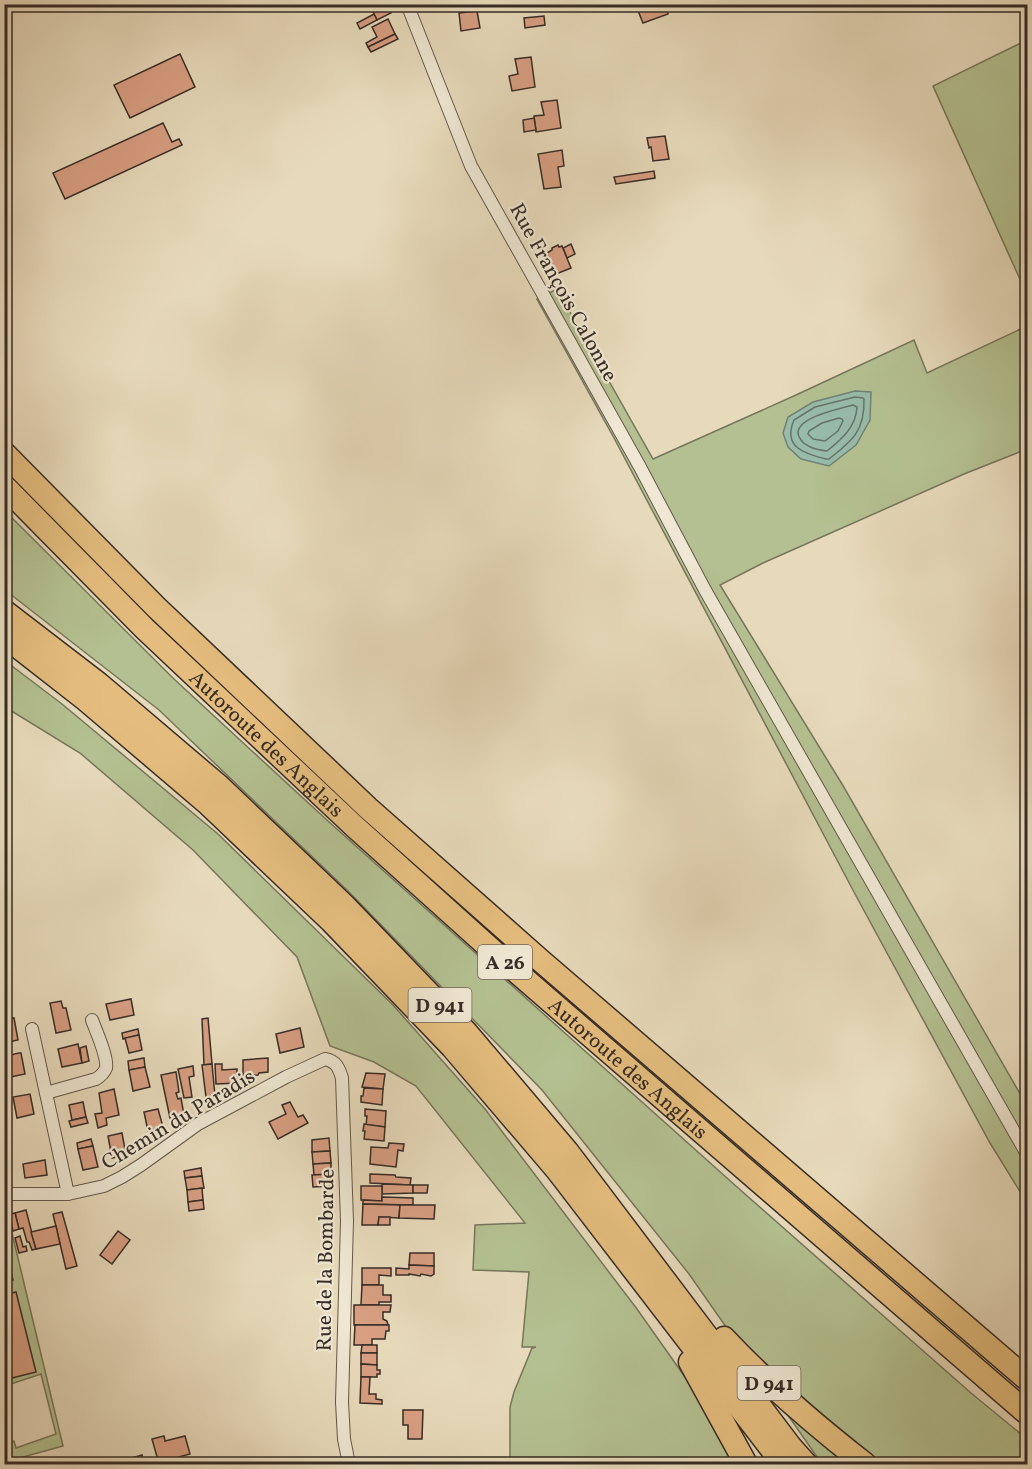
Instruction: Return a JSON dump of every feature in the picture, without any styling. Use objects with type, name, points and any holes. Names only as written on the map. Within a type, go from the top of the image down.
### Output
[{"type":"highway","name":"Autoroute des Anglais","points":[[4,453],[157,608],[368,808],[540,960],[1028,1380]]},
{"type":"highway","name":"Autoroute des Anglais","points":[[4,486],[145,629],[354,826],[512,968],[1028,1414]]},
{"type":"highway","name":"D 941","points":[[4,611],[99,684],[219,786],[345,906],[467,1033],[567,1151],[783,1464]]},
{"type":"highway","name":"D 941","points":[[4,636],[86,700],[207,802],[339,930],[452,1047],[806,1464]]},
{"type":"highway","name":"D 941","points":[[670,1302],[674,1337],[694,1368],[746,1464]]},
{"type":"highway","name":"D 941","points":[[670,1302],[711,1324],[751,1366],[815,1425],[865,1464]]},
{"type":"street","name":"Rue François Calonne","points":[[407,4],[471,166],[640,467],[705,590],[1028,1156]]},
{"type":"street","points":[[46,1093],[102,1076],[106,1060],[92,1020]]},
{"type":"street","points":[[32,1029],[68,1194]]},
{"type":"street","name":"Chemin du Paradis","points":[[4,1194],[68,1194],[104,1186],[122,1177],[198,1124],[286,1077],[325,1059],[330,1060]]},
{"type":"street","name":"Rue de la Bombarde","points":[[330,1060],[338,1067],[342,1078],[347,1221],[342,1402],[344,1439],[349,1464]]},
{"type":"shaded area","points":[[1027,40],[1027,295],[933,86]]},
{"type":"shaded area","points":[[557,289],[653,459],[914,340],[927,373],[1027,326],[1027,449],[964,474],[763,563],[720,585],[842,784],[1027,1106],[1027,1203],[990,1143],[855,894],[614,438],[537,299]]},
{"type":"shaded area","points":[[4,510],[174,679],[329,822],[746,1195],[971,1393],[1027,1439],[1027,1464],[822,1464],[689,1274],[542,1090],[347,890],[159,710],[5,590]]},
{"type":"shaded area","points":[[4,660],[62,704],[218,834],[393,1005],[485,1109],[637,1309],[692,1387],[735,1464],[510,1464],[510,1407],[532,1348],[536,1347],[522,1347],[529,1272],[473,1270],[475,1225],[525,1223],[416,1086],[374,1062],[330,1046],[297,957],[193,850],[80,753],[5,707]]},
{"type":"shaded area","points":[[5,1204],[63,1446],[5,1462],[5,1445],[14,1441],[16,1448],[56,1434],[41,1374],[5,1386]]},
{"type":"water","points":[[855,391],[871,392],[870,420],[856,445],[829,466],[801,459],[788,447],[783,433],[788,417],[813,402]]},
{"type":"building","points":[[369,4],[387,4],[391,13],[377,20]]},
{"type":"building","points":[[645,4],[668,4],[668,14],[643,23],[637,8]]},
{"type":"building","points":[[477,11],[480,28],[461,31],[459,13]]},
{"type":"building","points":[[374,14],[377,20],[360,29],[357,23]]},
{"type":"building","points":[[544,16],[545,25],[525,28],[524,18]]},
{"type":"building","points":[[388,19],[395,34],[368,47],[366,43],[377,37],[372,27]]},
{"type":"building","points":[[395,34],[398,39],[371,52],[368,47]]},
{"type":"building","points":[[180,54],[195,87],[130,118],[114,85]]},
{"type":"building","points":[[531,57],[535,87],[512,91],[509,76],[518,74],[515,59]]},
{"type":"building","points":[[557,100],[561,128],[536,132],[534,116],[544,115],[541,102]]},
{"type":"building","points":[[534,118],[536,130],[524,132],[523,120]]},
{"type":"building","points":[[163,123],[172,142],[179,139],[182,145],[65,199],[53,173]]},
{"type":"building","points":[[665,136],[669,159],[653,161],[647,138]]},
{"type":"building","points":[[562,150],[564,166],[558,167],[561,187],[544,189],[538,154]]},
{"type":"building","points":[[654,171],[655,178],[616,184],[614,177]]},
{"type":"building","points":[[571,244],[575,254],[567,258],[563,248]]},
{"type":"building","points":[[558,245],[562,246],[571,268],[556,274],[547,253]]},
{"type":"building","points":[[131,999],[134,1015],[110,1020],[106,1004]]},
{"type":"building","points":[[61,1001],[63,1008],[66,1008],[71,1030],[56,1033],[50,1003]]},
{"type":"building","points":[[14,1018],[18,1040],[4,1043],[4,1020]]},
{"type":"building","points":[[208,1018],[212,1064],[204,1065],[202,1019]]},
{"type":"building","points":[[300,1028],[304,1047],[280,1053],[276,1034]]},
{"type":"building","points":[[138,1029],[139,1035],[123,1039],[122,1033]]},
{"type":"building","points":[[139,1035],[142,1050],[129,1053],[125,1038]]},
{"type":"building","points":[[78,1044],[82,1063],[62,1067],[58,1049]]},
{"type":"building","points":[[86,1046],[89,1061],[82,1063],[80,1048]]},
{"type":"building","points":[[21,1053],[25,1074],[10,1077],[6,1056]]},
{"type":"building","points":[[144,1058],[145,1067],[129,1070],[128,1061]]},
{"type":"building","points":[[268,1058],[268,1072],[243,1076],[243,1060]]},
{"type":"building","points":[[212,1064],[215,1096],[206,1097],[202,1065]]},
{"type":"building","points":[[215,1064],[222,1064],[222,1070],[237,1069],[237,1083],[216,1084]]},
{"type":"building","points":[[193,1066],[194,1076],[189,1077],[192,1097],[184,1098],[178,1069]]},
{"type":"building","points":[[145,1067],[150,1087],[133,1091],[129,1070]]},
{"type":"building","points":[[176,1072],[179,1092],[176,1093],[178,1099],[181,1098],[184,1115],[170,1118],[161,1075]]},
{"type":"building","points":[[366,1073],[385,1074],[383,1089],[362,1087]]},
{"type":"building","points":[[364,1088],[383,1089],[382,1105],[361,1102]]},
{"type":"building","points":[[114,1089],[119,1115],[106,1118],[107,1125],[98,1128],[95,1114],[102,1113],[99,1093]]},
{"type":"building","points":[[30,1094],[34,1114],[17,1118],[13,1097]]},
{"type":"building","points":[[83,1102],[86,1117],[72,1120],[69,1105]]},
{"type":"building","points":[[290,1102],[298,1117],[303,1115],[308,1123],[278,1139],[269,1122],[286,1114],[282,1105]]},
{"type":"building","points":[[158,1109],[163,1127],[148,1131],[144,1112]]},
{"type":"building","points":[[365,1109],[386,1111],[385,1127],[366,1125]]},
{"type":"building","points":[[86,1117],[88,1123],[71,1127],[69,1121]]},
{"type":"building","points":[[364,1124],[385,1127],[384,1141],[364,1139]]},
{"type":"building","points":[[122,1133],[126,1155],[112,1158],[108,1136]]},
{"type":"building","points":[[329,1138],[330,1151],[312,1152],[312,1140]]},
{"type":"building","points":[[91,1139],[93,1146],[78,1149],[77,1143]]},
{"type":"building","points":[[389,1143],[404,1144],[403,1151],[398,1150],[396,1167],[370,1164],[371,1147],[388,1148]]},
{"type":"building","points":[[93,1146],[98,1167],[83,1170],[78,1149]]},
{"type":"building","points":[[330,1151],[331,1163],[313,1164],[312,1152]]},
{"type":"building","points":[[45,1160],[47,1175],[25,1178],[23,1164]]},
{"type":"building","points":[[331,1163],[331,1174],[314,1175],[313,1164]]},
{"type":"building","points":[[201,1168],[202,1176],[185,1178],[184,1171]]},
{"type":"building","points":[[331,1174],[332,1186],[313,1187],[312,1175]]},
{"type":"building","points":[[370,1174],[411,1178],[410,1185],[370,1183]]},
{"type":"building","points":[[202,1176],[204,1188],[187,1190],[185,1178]]},
{"type":"building","points":[[382,1184],[413,1185],[413,1193],[382,1194]]},
{"type":"building","points":[[413,1185],[428,1185],[427,1193],[413,1193]]},
{"type":"building","points":[[361,1186],[382,1186],[382,1201],[361,1200]]},
{"type":"building","points":[[202,1188],[203,1200],[188,1202],[187,1190]]},
{"type":"building","points":[[382,1197],[413,1198],[413,1205],[363,1204],[363,1200],[382,1201]]},
{"type":"building","points":[[203,1200],[204,1209],[189,1211],[188,1202]]},
{"type":"building","points":[[363,1204],[400,1205],[399,1218],[379,1217],[378,1225],[362,1225]]},
{"type":"building","points":[[400,1205],[435,1205],[434,1219],[399,1218]]},
{"type":"building","points":[[26,1210],[36,1249],[32,1250],[23,1228],[19,1229],[15,1213]]},
{"type":"building","points":[[62,1212],[77,1266],[66,1269],[53,1214]]},
{"type":"building","points":[[15,1213],[19,1229],[13,1231],[9,1214]]},
{"type":"building","points":[[379,1217],[390,1217],[390,1225],[378,1225]]},
{"type":"building","points":[[56,1226],[60,1244],[36,1249],[31,1232]]},
{"type":"building","points":[[118,1231],[130,1240],[112,1264],[100,1255]]},
{"type":"building","points":[[20,1236],[23,1247],[26,1246],[27,1251],[19,1253],[15,1238]]},
{"type":"building","points":[[4,1246],[13,1280],[4,1282]]},
{"type":"building","points":[[410,1253],[434,1253],[434,1266],[409,1265]]},
{"type":"building","points":[[409,1265],[434,1266],[434,1274],[431,1276],[396,1275],[396,1268],[409,1269]]},
{"type":"building","points":[[362,1268],[391,1268],[391,1276],[379,1275],[379,1285],[362,1285]]},
{"type":"building","points":[[362,1285],[383,1285],[383,1295],[391,1295],[391,1302],[361,1305]]},
{"type":"building","points":[[16,1292],[36,1372],[12,1378],[4,1348],[4,1295]]},
{"type":"building","points":[[354,1305],[391,1305],[390,1312],[383,1312],[383,1319],[388,1325],[354,1325]]},
{"type":"building","points":[[355,1325],[389,1325],[389,1331],[386,1331],[385,1339],[372,1339],[372,1345],[354,1345]]},
{"type":"building","points":[[362,1345],[377,1345],[377,1353],[361,1353]]},
{"type":"building","points":[[361,1353],[377,1353],[377,1365],[361,1364]]},
{"type":"building","points":[[361,1364],[377,1365],[380,1374],[377,1374],[377,1377],[361,1377]]},
{"type":"building","points":[[361,1377],[370,1377],[369,1394],[376,1394],[376,1399],[382,1400],[382,1404],[360,1403]]},
{"type":"building","points":[[403,1410],[423,1410],[422,1439],[408,1439],[408,1425],[403,1425]]},
{"type":"building","points":[[164,1436],[165,1441],[185,1436],[190,1454],[171,1459],[171,1463],[159,1464],[152,1439]]},
{"type":"building","points":[[142,1455],[144,1464],[114,1464],[113,1461],[121,1458],[122,1461]]}]
